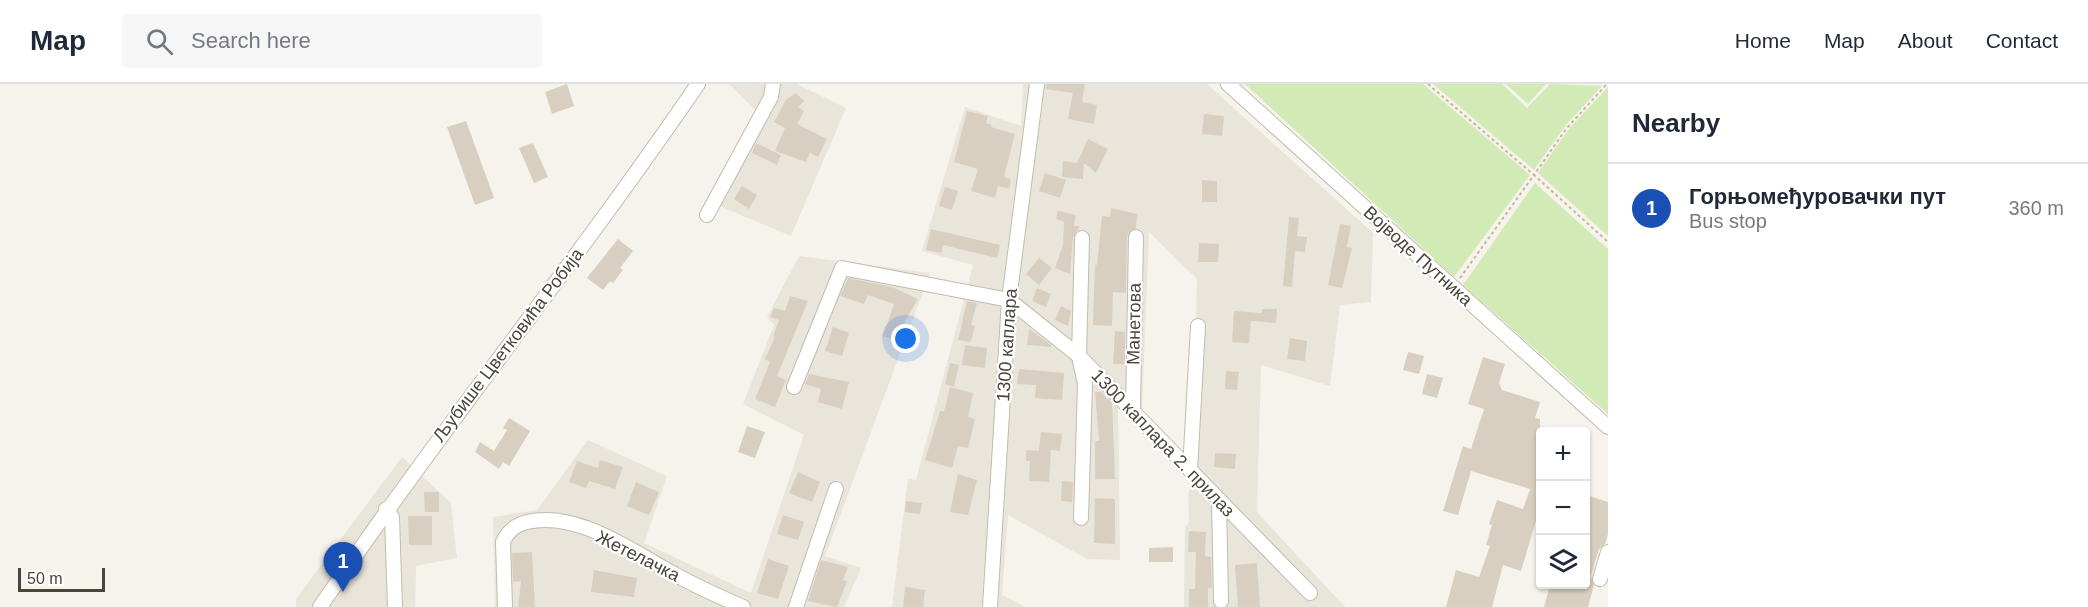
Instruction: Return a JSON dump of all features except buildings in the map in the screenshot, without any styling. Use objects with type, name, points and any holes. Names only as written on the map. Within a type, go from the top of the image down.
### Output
[{"type":"street","name":"Љубише Цветковића Робија","points":[[320,607],[386,509],[650,155],[698,84]]},
{"type":"street","points":[[707,215],[768,102],[773,84]]},
{"type":"street","name":"1300 каплара","points":[[990,607],[1009,300],[1037,84]]},
{"type":"street","name":"Војводе Путника","points":[[1228,84],[1608,427]]},
{"type":"street","name":"Манетова","points":[[1132,411],[1136,237]]},
{"type":"street","points":[[1081,518],[1085,384],[1079,356],[1082,238]]},
{"type":"street","points":[[794,387],[842,268],[1009,300]]},
{"type":"street","name":"1300 каплара 2. прилаз","points":[[1009,300],[1079,356],[1310,593]]},
{"type":"street","points":[[1190,470],[1198,326]]},
{"type":"street","points":[[796,607],[836,489]]},
{"type":"street","points":[[1219,500],[1221,601]]},
{"type":"street","points":[[386,509],[392,518],[395,607]]},
{"type":"street","name":"Жетелачка","points":[[505,607],[503,542],[507,533],[523,523],[554,519],[623,544],[710,594],[743,607]]},
{"type":"street","points":[[1600,579],[1608,552]]},
{"type":"path","points":[[1428,84],[1608,242]]},
{"type":"path","points":[[1453,288],[1566,129],[1607,84]]},
{"type":"shaded area","points":[[729,84],[797,84],[846,108],[791,236],[717,205],[761,116]]},
{"type":"shaded area","points":[[1023,84],[1207,84],[1373,233],[1371,302],[1340,305],[1330,386],[1261,365],[1257,512],[1345,607],[1184,607],[1185,528],[1189,522],[1188,494],[1191,485],[1197,279],[1149,232],[1142,410],[1118,401],[1120,560],[1087,559],[1008,515],[1002,595],[1025,607],[892,607],[908,479],[916,480],[973,265],[922,251],[965,107],[1021,126]]},
{"type":"shaded area","points":[[799,256],[930,273],[825,556],[861,568],[844,607],[495,607],[493,517],[537,510],[588,440],[667,476],[644,543],[751,593],[804,435],[743,404],[774,325],[767,317]]},
{"type":"shaded area","points":[[402,457],[451,503],[457,558],[416,566],[415,607],[296,607],[296,599]]},
{"type":"green space","points":[[1245,84],[1423,84],[1530,175],[1454,277]]},
{"type":"green space","points":[[1433,84],[1502,84],[1527,108],[1550,84],[1602,86],[1565,126],[1534,170]]},
{"type":"green space","points":[[1506,84],[1546,84],[1528,104]]},
{"type":"green space","points":[[1608,87],[1608,236],[1538,173],[1568,130]]},
{"type":"green space","points":[[1535,183],[1608,249],[1608,414],[1463,285]]},
{"type":"place","name":"Горњомеђуровачки пут","points":[[343,592]]}]
